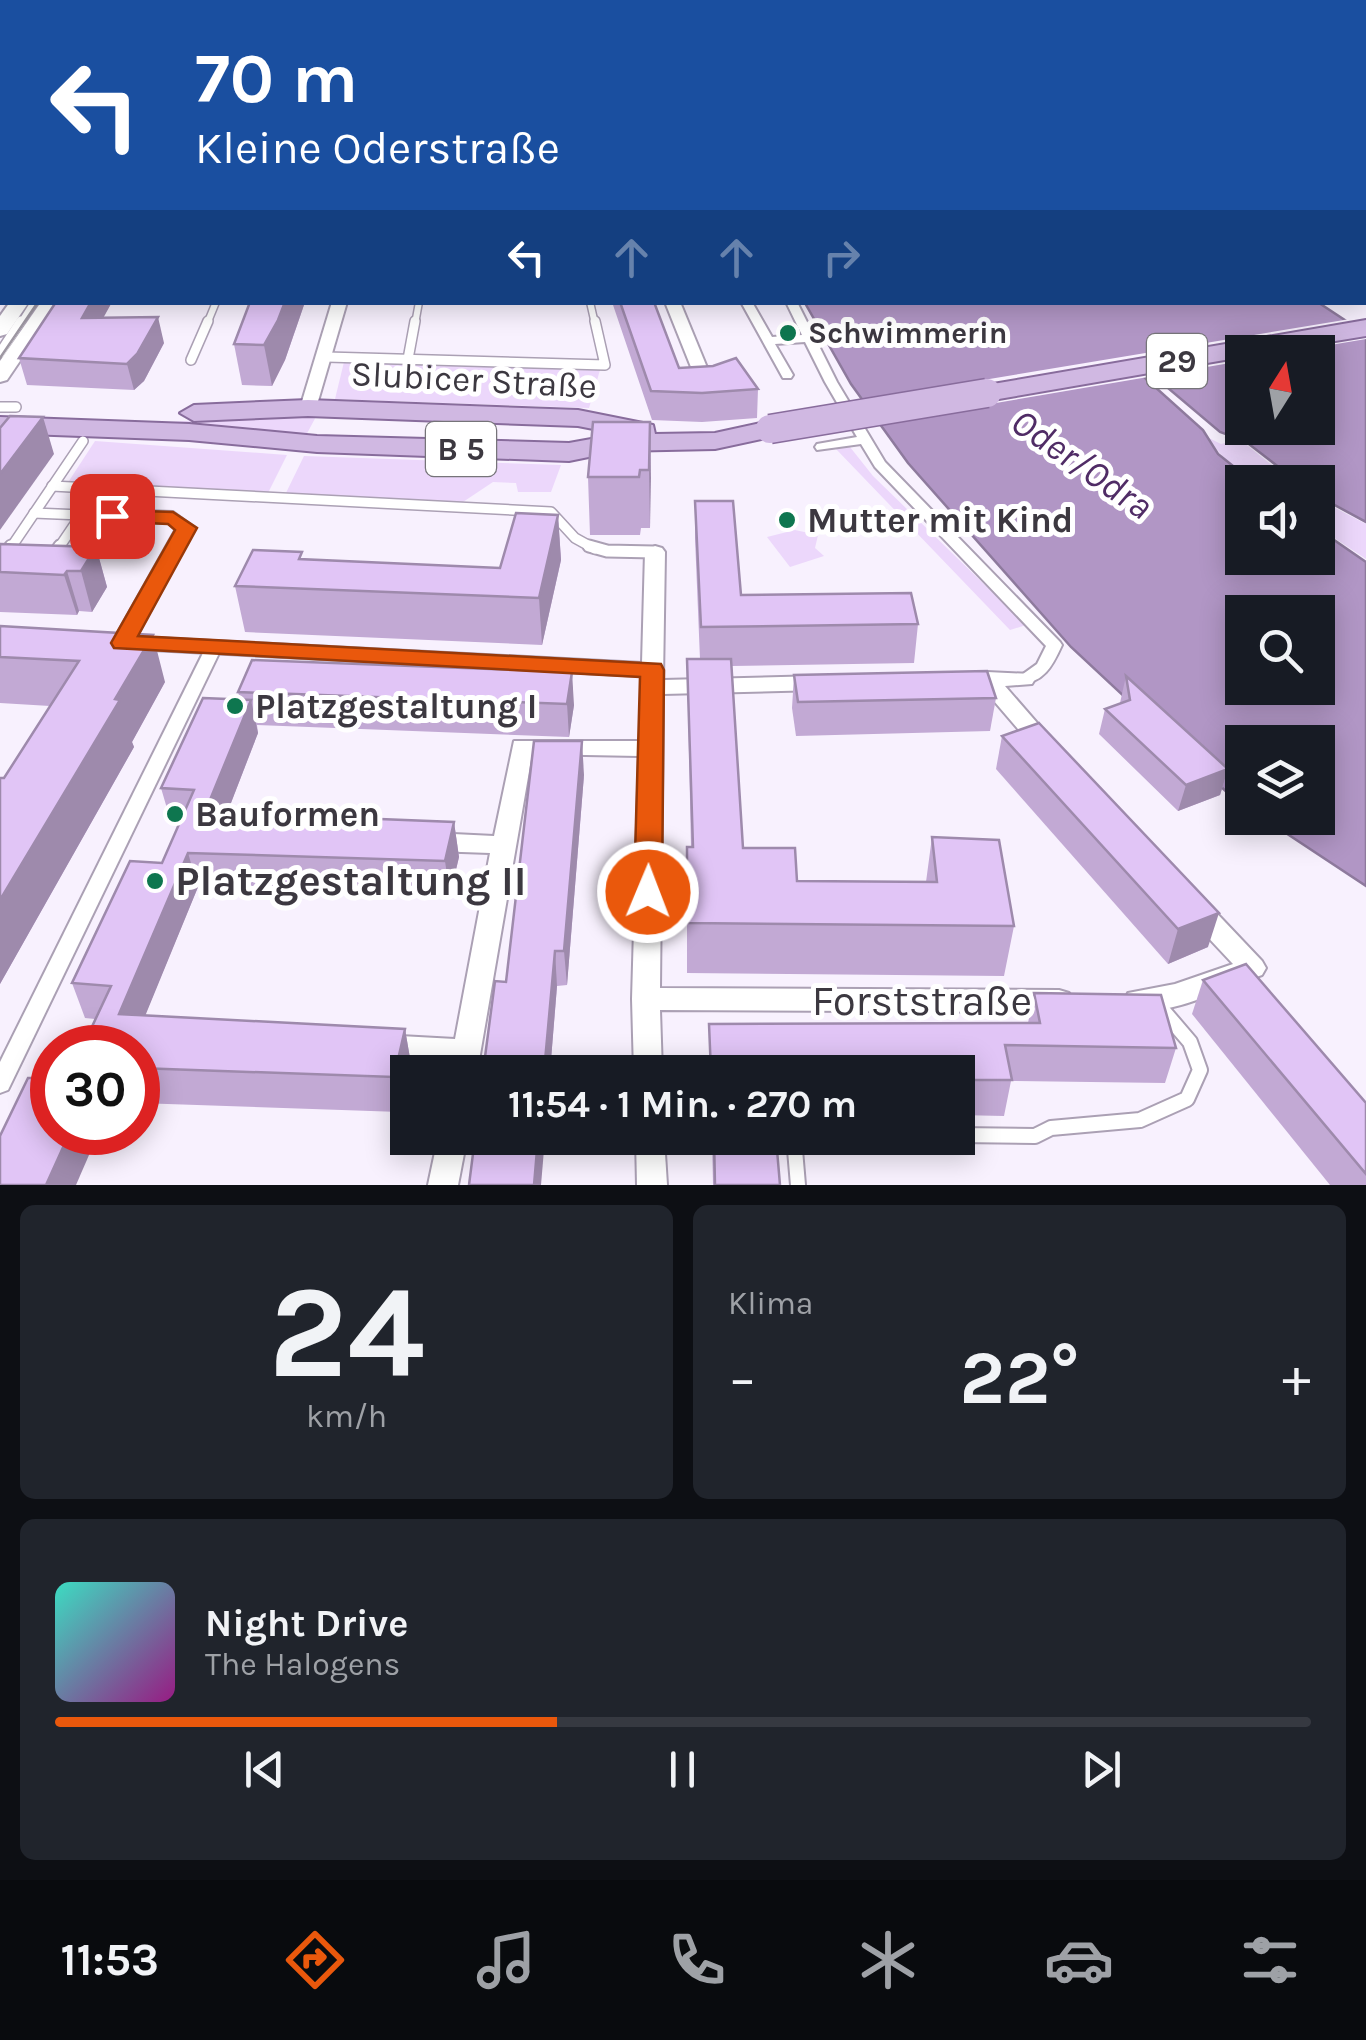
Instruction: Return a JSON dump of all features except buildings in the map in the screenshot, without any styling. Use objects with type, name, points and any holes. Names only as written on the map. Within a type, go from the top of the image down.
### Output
[{"type":"main road","name":"29","points":[[987,393],[1366,328]]},
{"type":"main road","name":"Slubicer Straße","points":[[4,411],[336,445],[569,452],[608,436],[702,442],[987,393]]},
{"type":"main road","name":"Slubicer Straße","points":[[4,411],[231,414],[308,408],[578,418],[608,436]]},
{"type":"street","points":[[0,330],[18,305]]},
{"type":"street","points":[[0,376],[49,305]]},
{"type":"street","points":[[308,408],[339,305]]},
{"type":"street","points":[[673,305],[707,387]]},
{"type":"street","points":[[748,305],[787,375]]},
{"type":"street","points":[[793,305],[880,464],[1054,645],[1044,666],[1024,678],[949,680]]},
{"type":"street","points":[[768,342],[809,338]]},
{"type":"street","points":[[822,447],[865,439]]},
{"type":"street","points":[[81,515],[173,518],[186,528],[114,643],[652,679],[834,683]]},
{"type":"street","points":[[648,1055],[655,552]]},
{"type":"street","points":[[0,1084],[214,647]]},
{"type":"street","points":[[988,679],[1066,769]]},
{"type":"street","points":[[466,1055],[522,746],[651,750]]},
{"type":"street","points":[[406,842],[504,844]]},
{"type":"street","points":[[1186,897],[1270,999]]},
{"type":"street","points":[[1116,1002],[1154,1000],[1249,969]]},
{"type":"street","name":"Forststraße","points":[[646,1000],[1079,1001]]},
{"type":"street","points":[[350,1045],[418,1055]]},
{"type":"street","points":[[443,1185],[449,1155]]},
{"type":"street","points":[[651,1155],[652,1185]]},
{"type":"lane","points":[[0,353],[32,305]]},
{"type":"lane","points":[[191,360],[215,305]]},
{"type":"lane","points":[[408,359],[418,305]]},
{"type":"lane","points":[[326,356],[605,365],[591,305]]},
{"type":"lane","points":[[15,569],[0,566],[83,441]]},
{"type":"lane","points":[[52,486],[551,512],[574,541],[598,551],[655,552]]},
{"type":"lane","points":[[34,513],[81,515]]},
{"type":"lane","points":[[44,570],[81,515]]},
{"type":"lane","points":[[975,1135],[1036,1136],[1051,1128],[1140,1120],[1187,1099],[1200,1070],[1190,1042],[1154,1000]]},
{"type":"lane","points":[[795,1155],[798,1185]]},
{"type":"shaded area","points":[[344,362],[600,370],[589,408],[335,399]]},
{"type":"shaded area","points":[[318,413],[304,439],[166,425],[169,422]]},
{"type":"shaded area","points":[[1209,438],[1221,444],[1247,445],[1272,465],[1231,465]]},
{"type":"shaded area","points":[[95,441],[287,455],[267,495],[67,484]]},
{"type":"shaded area","points":[[850,447],[873,476],[1026,625],[1010,630],[836,449]]},
{"type":"shaded area","points":[[304,456],[561,465],[551,492],[518,492],[516,483],[493,482],[460,504],[284,497]]},
{"type":"shaded area","points":[[1335,508],[1366,524],[1366,559],[1335,538]]},
{"type":"shaded area","points":[[795,530],[818,535],[815,548],[824,556],[790,567],[767,537]]},
{"type":"water","name":"Oder/Odra","points":[[806,305],[1322,305],[1366,334],[1366,522],[1335,505],[1335,465],[1276,465],[1250,445],[1335,445],[1335,335],[1225,335],[1225,434],[1155,377],[1145,378],[1203,430],[1218,454],[1232,465],[1225,465],[1225,575],[1335,575],[1335,541],[1366,562],[1366,886],[1289,835],[1335,835],[1335,725],[1225,725],[1225,790],[1071,647],[908,463],[851,384]]},
{"type":"pier","points":[[1350,319],[1366,328],[1366,339],[1335,344],[1335,335],[1254,335]]},
{"type":"pier","points":[[1225,340],[1225,364],[873,424],[857,401]]},
{"type":"tram line","points":[[0,358],[36,305]]},
{"type":"place","name":"Schwimmerin","points":[[788,333]]},
{"type":"place","name":"Mutter mit Kind","points":[[787,520]]},
{"type":"place","name":"Platzgestaltung I","points":[[235,706]]},
{"type":"place","name":"Bauformen","points":[[175,814]]},
{"type":"place","name":"Platzgestaltung II","points":[[155,881]]},
{"type":"route","points":[[112,516],[173,518],[186,528],[122,643],[652,670],[648,892]]}]
